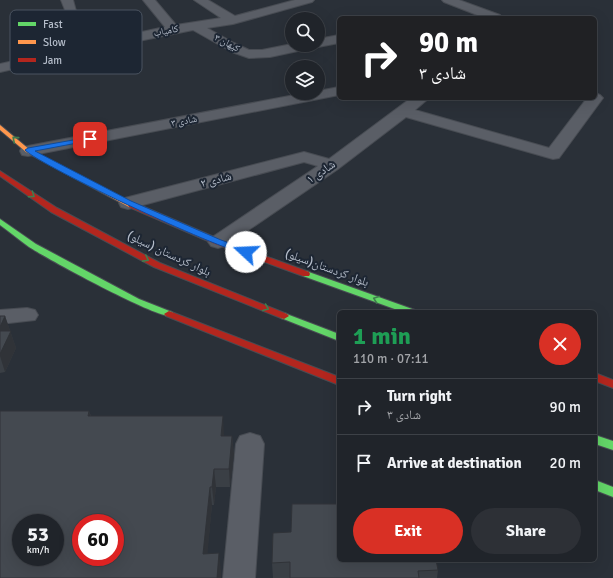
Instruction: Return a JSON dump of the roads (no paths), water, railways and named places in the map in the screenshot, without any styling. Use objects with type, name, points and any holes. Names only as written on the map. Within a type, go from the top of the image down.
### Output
[{"type":"main road","name":"بلوار کردستان(سیلو)","points":[[0,127],[28,150],[128,203],[218,242],[406,310]]},
{"type":"main road","name":"بلوار کردستان (سیلو)","points":[[0,173],[54,210],[158,265],[337,337]]},
{"type":"main road","points":[[0,221],[33,246],[136,301],[337,380]]},
{"type":"main road","points":[[597,378],[613,384]]},
{"type":"main road","points":[[597,440],[613,446]]},
{"type":"main road","points":[[597,486],[613,492]]},
{"type":"street","points":[[67,0],[70,10]]},
{"type":"street","points":[[148,0],[173,29]]},
{"type":"street","points":[[200,0],[233,20]]},
{"type":"street","name":"کامیاب","points":[[142,37],[173,29],[197,27],[233,20],[308,0]]},
{"type":"street","points":[[448,0],[491,16]]},
{"type":"street","name":"کیهان ۳","points":[[197,27],[239,51],[250,54],[261,54],[285,49]]},
{"type":"street","points":[[325,42],[337,39]]},
{"type":"street","name":"کامیاب","points":[[0,68],[10,66]]},
{"type":"street","name":"شادی ۳","points":[[28,150],[337,91]]},
{"type":"street","name":"شادی ۱","points":[[218,242],[332,165],[418,100]]},
{"type":"street","points":[[403,111],[553,154],[593,100]]},
{"type":"street","name":"شادی ۲","points":[[128,203],[304,157],[332,165]]},
{"type":"street","points":[[0,317],[27,315]]},
{"type":"street","points":[[240,578],[250,444]]}]
